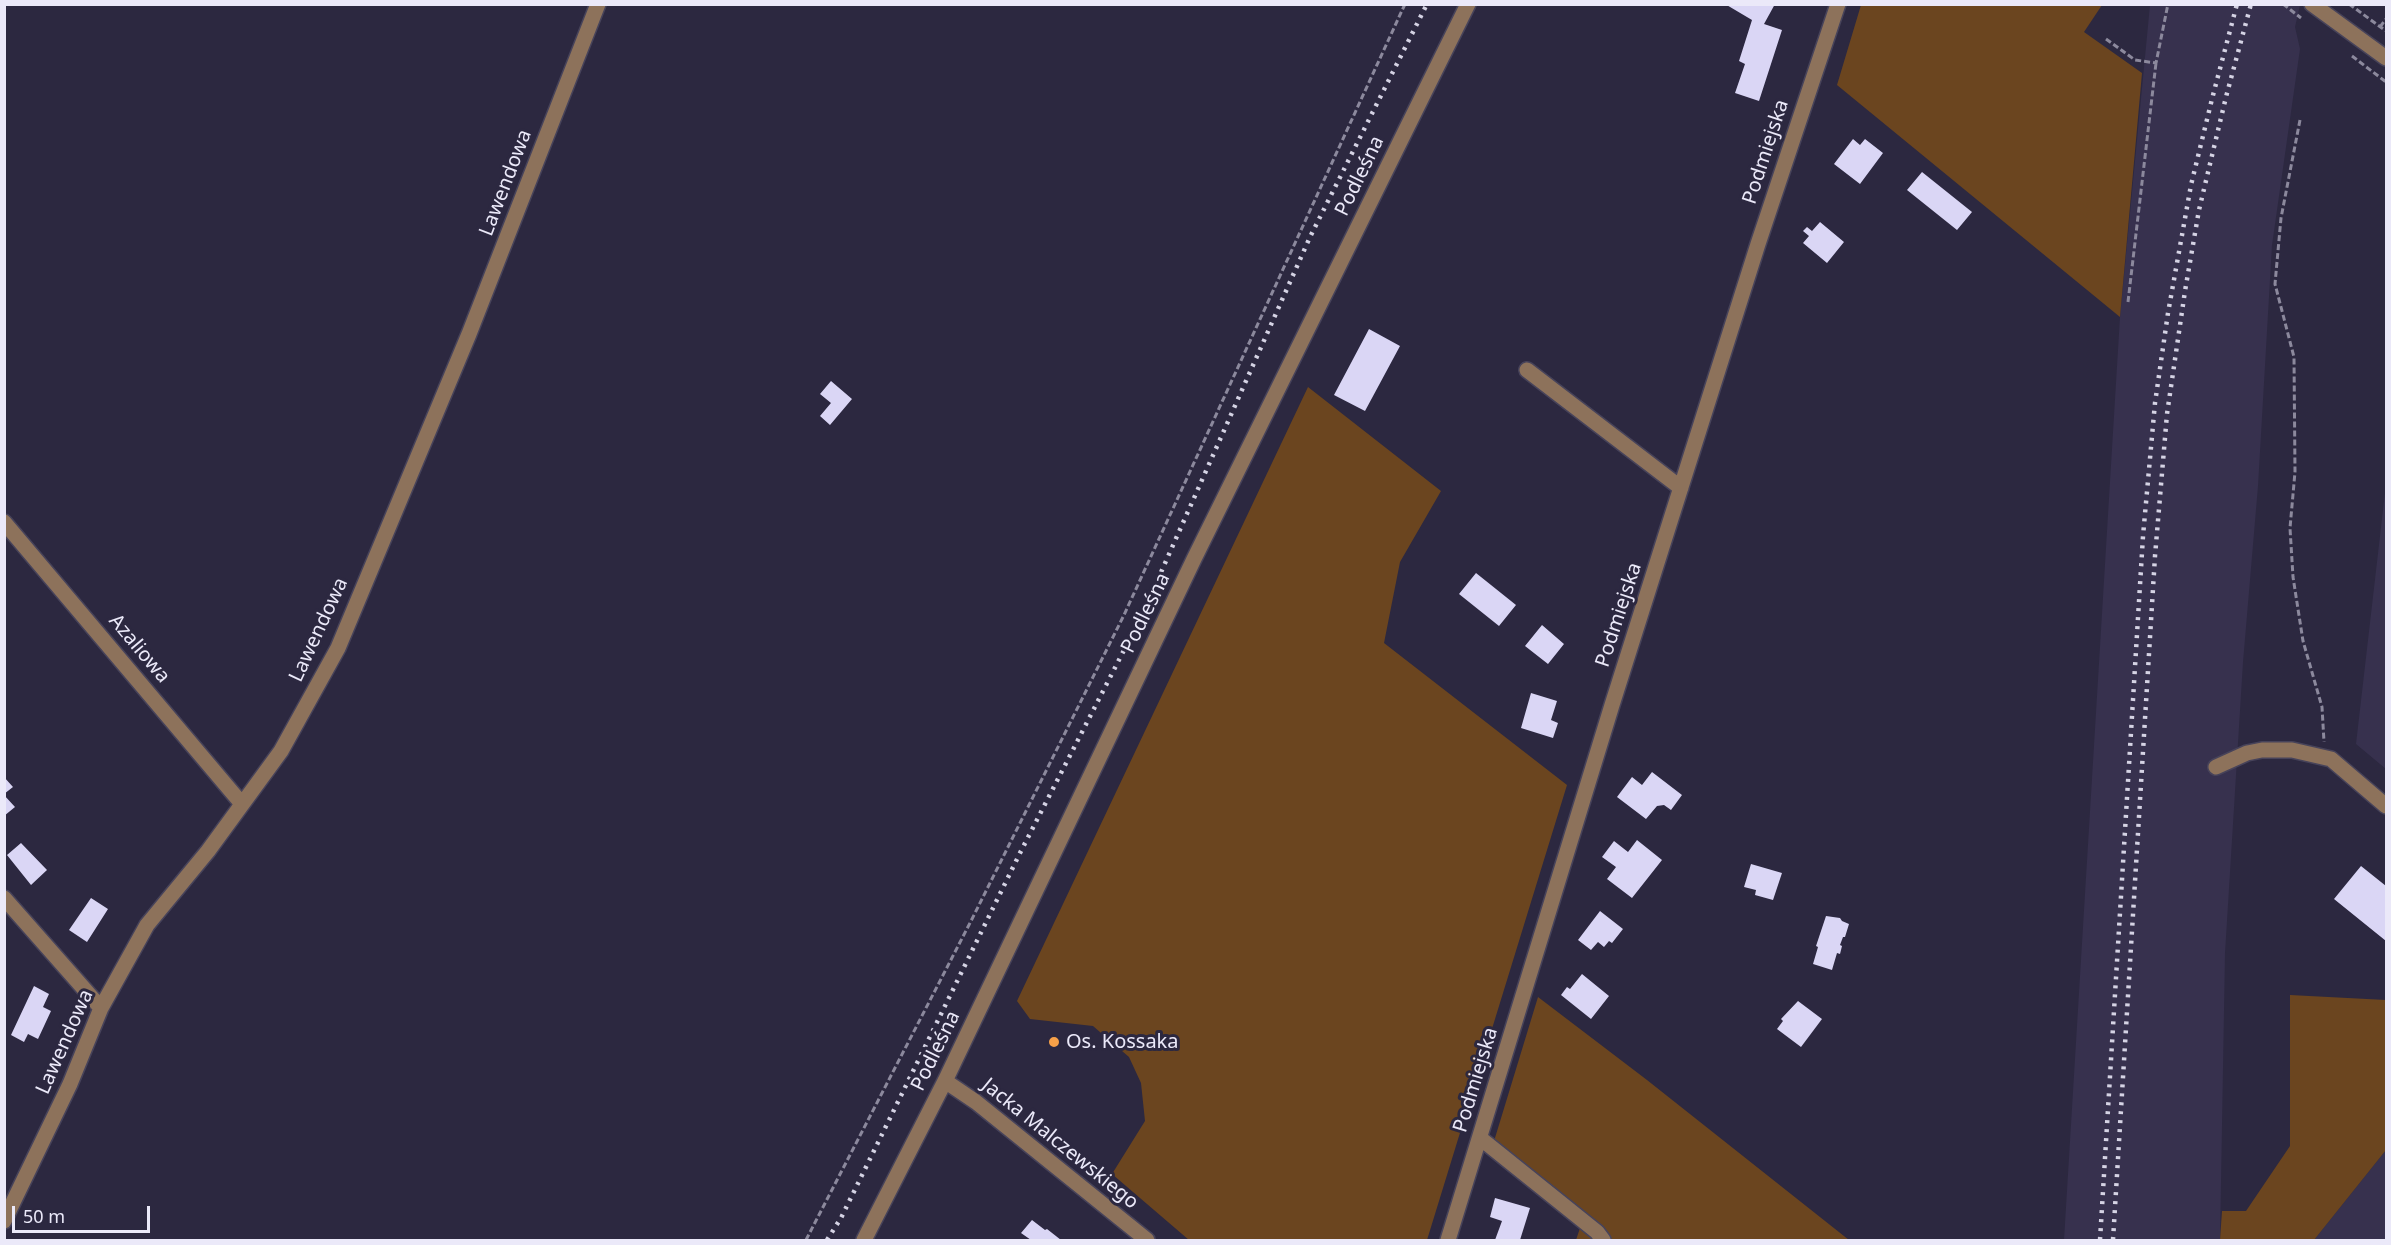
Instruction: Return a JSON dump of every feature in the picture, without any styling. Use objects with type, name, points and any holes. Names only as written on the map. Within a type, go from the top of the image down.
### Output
[{"type":"street","name":"Podleśna","points":[[864,1240],[945,1081],[1194,559],[1468,4]]},
{"type":"street","name":"Podmiejska","points":[[1448,1240],[1612,705],[1758,244],[1838,4]]},
{"type":"street","points":[[2312,4],[2386,58]]},
{"type":"street","name":"Lawendowa","points":[[4,1221],[70,1084],[101,1008],[147,925],[208,851],[281,751],[338,648],[469,334],[596,10]]},
{"type":"street","points":[[1527,370],[1681,488]]},
{"type":"street","name":"Azaliowa","points":[[4,522],[242,804]]},
{"type":"street","points":[[2216,767],[2247,753],[2262,750],[2292,750],[2331,759],[2386,806]]},
{"type":"street","points":[[4,898],[101,1008]]},
{"type":"street","name":"Jacka Malczewskiego","points":[[945,1081],[976,1102],[1147,1240]]},
{"type":"street","points":[[1480,1138],[1597,1232],[1603,1240]]},
{"type":"path","points":[[806,1240],[971,921],[1124,615],[1405,4]]},
{"type":"path","points":[[2128,302],[2156,63],[2168,4]]},
{"type":"path","points":[[2349,4],[2386,31]]},
{"type":"path","points":[[2380,27],[2386,19]]},
{"type":"path","points":[[2106,39],[2135,60],[2156,63]]},
{"type":"path","points":[[2300,120],[2281,218],[2275,284],[2294,357],[2295,472],[2289,528],[2293,578],[2303,640],[2322,707],[2325,745],[2331,759]]},
{"type":"shaded area","points":[[1861,5],[2102,5],[2084,32],[2142,73],[2120,317],[1837,85]]},
{"type":"shaded area","points":[[2150,5],[2300,5],[2295,27],[2300,49],[2272,245],[2258,486],[2243,662],[2225,953],[2220,1240],[2064,1240],[2120,317]]},
{"type":"shaded area","points":[[1308,387],[1441,491],[1400,562],[1384,643],[1567,785],[1427,1240],[1189,1240],[1112,1174],[1145,1121],[1141,1083],[1129,1057],[1093,1026],[1030,1019],[1017,1001]]},
{"type":"shaded area","points":[[2386,484],[2386,769],[2356,744]]},
{"type":"shaded area","points":[[2290,995],[2386,1000],[2386,1150],[2314,1240],[2220,1240],[2222,1211],[2246,1211],[2290,1146]]},
{"type":"shaded area","points":[[1538,997],[1849,1240],[1576,1240],[1581,1225],[1491,1151]]},
{"type":"shaded area","points":[[2386,1150],[2386,1240],[2314,1240]]},
{"type":"building","points":[[1725,4],[1775,4],[1764,24],[1782,30],[1759,101],[1735,93],[1745,64],[1739,61],[1752,20]]},
{"type":"building","points":[[1853,139],[1860,145],[1865,139],[1883,153],[1860,184],[1834,164]]},
{"type":"building","points":[[1922,172],[1972,212],[1957,230],[1907,190]]},
{"type":"building","points":[[1820,222],[1844,242],[1827,263],[1803,243],[1809,236],[1803,231],[1807,227],[1812,231]]},
{"type":"building","points":[[1369,329],[1400,346],[1365,411],[1334,395]]},
{"type":"building","points":[[831,381],[852,399],[830,425],[820,416],[831,403],[820,394]]},
{"type":"building","points":[[1476,573],[1516,605],[1499,626],[1459,594]]},
{"type":"building","points":[[1542,625],[1564,644],[1548,664],[1525,646]]},
{"type":"building","points":[[1531,693],[1557,701],[1551,720],[1558,723],[1553,738],[1521,728]]},
{"type":"building","points":[[1652,772],[1682,795],[1671,810],[1664,805],[1657,806],[1646,819],[1617,797],[1632,777],[1642,785]]},
{"type":"building","points":[[4,777],[13,787],[4,794]]},
{"type":"building","points":[[4,795],[15,807],[4,816]]},
{"type":"building","points":[[1637,840],[1662,860],[1632,898],[1607,879],[1616,867],[1602,857],[1614,841],[1628,852]]},
{"type":"building","points":[[21,843],[47,870],[31,885],[7,855]]},
{"type":"building","points":[[1751,864],[1782,873],[1773,900],[1755,895],[1756,890],[1744,887]]},
{"type":"building","points":[[2361,866],[2386,886],[2386,941],[2334,899]]},
{"type":"building","points":[[91,898],[108,909],[87,942],[69,930]]},
{"type":"building","points":[[1600,911],[1623,929],[1612,943],[1609,941],[1604,947],[1598,942],[1591,950],[1578,940]]},
{"type":"building","points":[[1826,916],[1840,918],[1849,924],[1840,945],[1842,946],[1840,954],[1837,953],[1832,970],[1813,964],[1818,947],[1816,946]]},
{"type":"building","points":[[1582,974],[1609,996],[1591,1019],[1561,995],[1567,987],[1570,989]]},
{"type":"building","points":[[34,986],[49,994],[43,1007],[51,1011],[38,1039],[28,1034],[24,1042],[11,1035]]},
{"type":"building","points":[[1798,1001],[1822,1019],[1801,1047],[1777,1029],[1783,1021],[1781,1019]]},
{"type":"building","points":[[1495,1198],[1530,1208],[1520,1240],[1495,1240],[1502,1221],[1490,1217]]},
{"type":"building","points":[[1032,1220],[1061,1240],[1031,1240],[1021,1233]]},
{"type":"railway","points":[[827,1240],[841,1218],[1020,853],[1142,615],[1310,237],[1427,4]]},
{"type":"railway","points":[[2100,1240],[2143,536],[2155,403],[2168,313],[2191,185],[2237,4]]},
{"type":"railway","points":[[2113,1240],[2155,556],[2167,414],[2199,210],[2251,4]]},
{"type":"place","name":"Os. Kossaka","points":[[1054,1042]]}]
